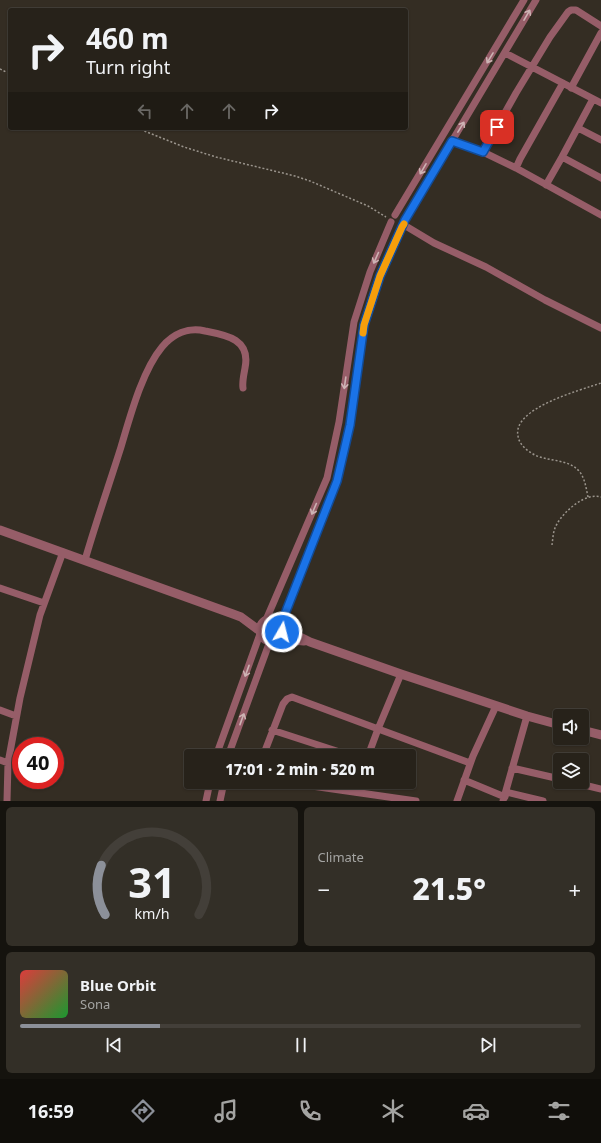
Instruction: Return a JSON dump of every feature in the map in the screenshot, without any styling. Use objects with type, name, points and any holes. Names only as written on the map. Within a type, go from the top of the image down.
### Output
[{"type":"street","points":[[219,749],[260,633],[260,626],[265,621],[327,478],[339,422],[354,322],[370,272],[393,219],[524,0]]},
{"type":"street","points":[[231,749],[274,640],[281,636],[281,626],[337,481],[350,425],[364,325],[380,276],[403,224],[506,53],[536,0]]},
{"type":"street","points":[[483,152],[532,67],[569,11],[576,10],[601,26]]},
{"type":"street","points":[[572,88],[601,33]]},
{"type":"street","points":[[506,53],[599,101],[578,128],[546,185]]},
{"type":"street","points":[[516,168],[563,83]]},
{"type":"street","points":[[578,128],[601,140]]},
{"type":"street","points":[[452,141],[483,152],[516,168],[601,215]]},
{"type":"street","points":[[562,157],[601,178]]},
{"type":"street","points":[[393,219],[400,215],[403,224],[419,235],[486,267],[545,300],[600,326]]},
{"type":"street","points":[[393,219],[392,224],[396,228],[403,224]]},
{"type":"street","points":[[85,560],[144,380],[163,346],[180,333],[193,329],[233,338],[242,346],[246,356],[242,383],[243,388]]},
{"type":"street","points":[[0,530],[240,617],[265,621],[274,619],[281,626],[310,642],[496,706],[553,722]]},
{"type":"street","points":[[7,801],[8,763],[16,716],[44,603],[63,552]]},
{"type":"street","points":[[0,589],[44,603]]},
{"type":"street","points":[[240,617],[264,638],[310,642]]},
{"type":"street","points":[[371,749],[401,674]]},
{"type":"street","points":[[265,749],[285,701],[292,697],[470,763]]},
{"type":"street","points":[[457,801],[470,763],[496,706]]},
{"type":"street","points":[[0,710],[16,716]]},
{"type":"street","points":[[505,797],[527,716]]},
{"type":"street","points":[[272,730],[330,749]]},
{"type":"street","points":[[589,732],[601,735]]},
{"type":"street","points":[[0,760],[8,763]]},
{"type":"street","points":[[512,768],[553,777]]},
{"type":"street","points":[[464,780],[505,797],[543,801]]},
{"type":"street","points":[[589,786],[601,789]]},
{"type":"street","points":[[206,801],[209,789]]},
{"type":"street","points":[[220,801],[223,789]]},
{"type":"street","points":[[336,789],[416,801]]},
{"type":"path","points":[[142,130],[184,147],[231,162],[310,181],[393,219]]},
{"type":"path","points":[[588,497],[579,471],[571,465],[539,457],[530,452],[521,443],[518,437],[518,427],[526,416],[538,408],[558,398],[601,383]]},
{"type":"path","points":[[552,545],[557,523],[576,504],[588,497],[601,497]]},
{"type":"slow traffic","points":[[363,333],[364,325],[380,276],[404,224]]},
{"type":"route","points":[[282,632],[281,624],[337,481],[350,425],[364,325],[380,276],[405,223],[405,220],[452,141],[483,152],[497,127]]}]
